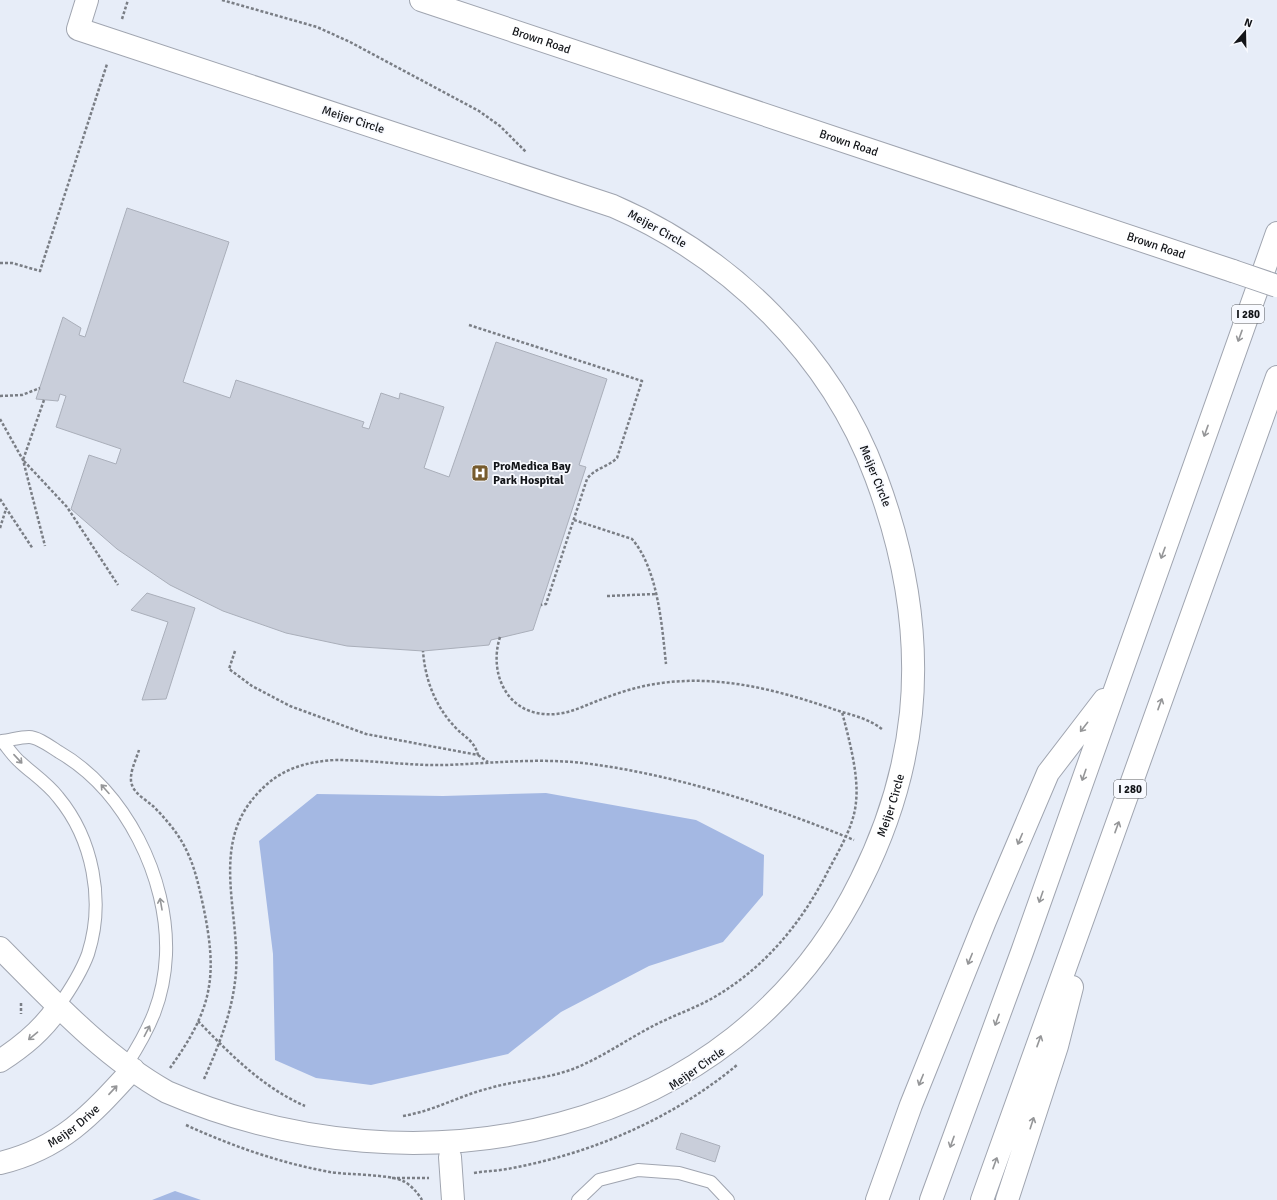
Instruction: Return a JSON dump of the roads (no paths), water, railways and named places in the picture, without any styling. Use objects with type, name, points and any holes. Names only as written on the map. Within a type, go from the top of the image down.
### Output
[{"type":"main road","name":"Meijer Circle","points":[[0,948],[91,1037],[130,1067],[166,1091],[192,1105],[247,1128],[306,1146],[369,1156],[403,1158],[451,1166],[503,1151],[557,1138],[588,1128],[652,1100],[704,1067],[763,1017],[803,974],[834,930],[850,904],[876,848],[897,786],[911,715],[912,635],[907,585],[902,559],[890,515],[871,463],[859,436],[812,362],[766,309],[742,286],[686,245],[642,219],[613,206],[78,29],[87,0]]},
{"type":"main road","name":"Brown Road","points":[[421,0],[1277,286]]},
{"type":"main road","name":"I 280","points":[[931,1200],[1022,952],[1277,234]]},
{"type":"main road","name":"I 280","points":[[982,1200],[1107,855],[1277,377]]},
{"type":"main road","points":[[877,1200],[914,1098],[985,921],[1048,773],[1116,685]]},
{"type":"main road","points":[[1007,1200],[1057,1046],[1107,855]]},
{"type":"main road","points":[[0,1061],[36,1035],[48,1022],[58,1006]]},
{"type":"main road","name":"Meijer Drive","points":[[0,1163],[35,1151],[56,1141],[75,1128],[93,1112],[130,1067]]},
{"type":"main road","points":[[451,1166],[453,1200]]},
{"type":"lane","points":[[58,1006],[76,980],[88,953],[96,909],[94,879],[86,848],[69,810],[47,784],[19,762],[2,741],[30,737],[78,764],[108,791],[145,851],[159,889],[165,931],[166,953],[159,1003],[149,1029],[130,1067]]},
{"type":"lane","points":[[578,1200],[599,1180],[638,1170],[679,1173],[711,1182],[728,1200]]},
{"type":"water","points":[[546,793],[696,820],[764,855],[763,895],[723,942],[649,966],[561,1012],[508,1054],[371,1085],[316,1078],[275,1060],[273,954],[259,841],[317,794],[443,796]]},
{"type":"water","points":[[175,1191],[201,1200],[152,1200]]},
{"type":"place","name":"ProMedica Bay Park Hospital","points":[[480,473]]}]
